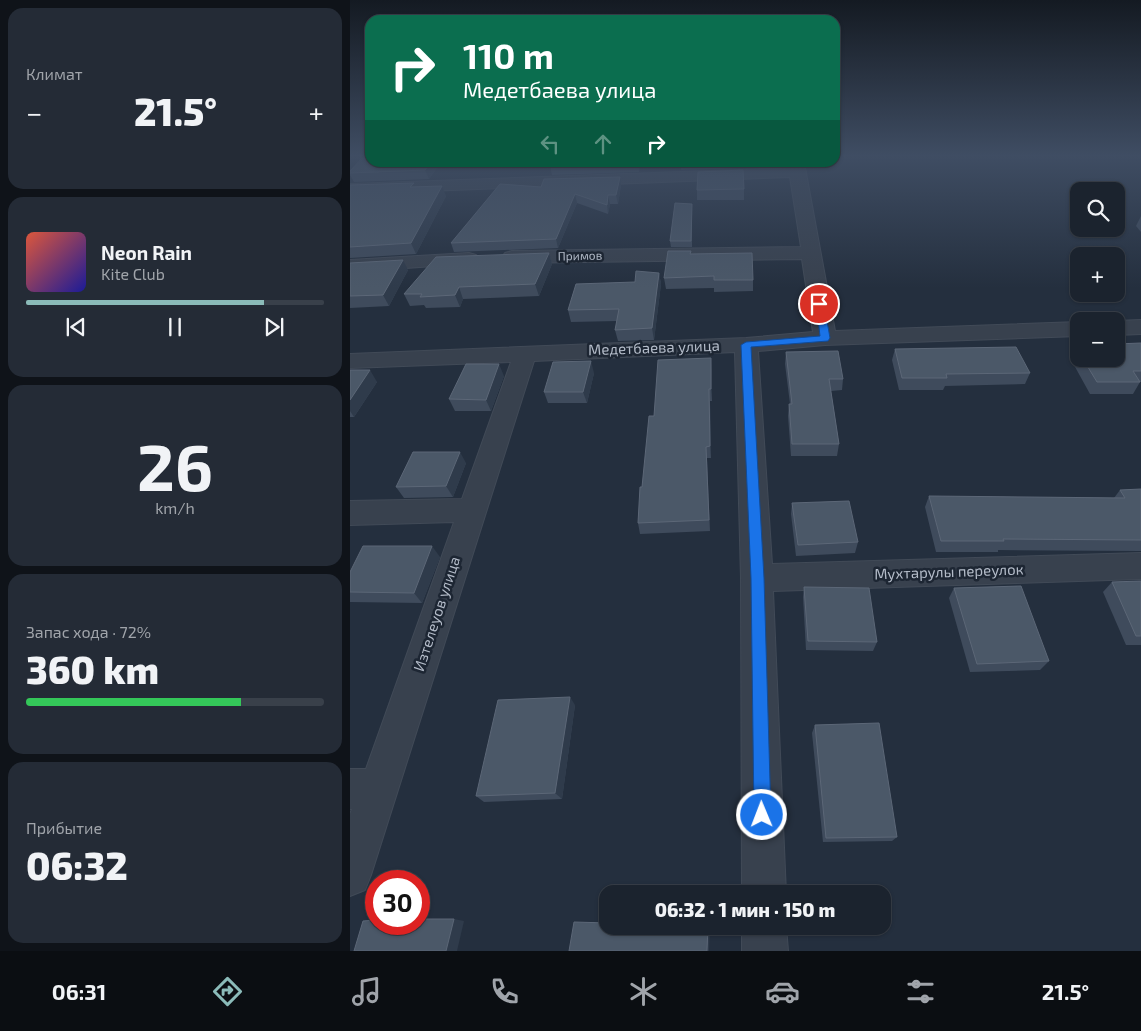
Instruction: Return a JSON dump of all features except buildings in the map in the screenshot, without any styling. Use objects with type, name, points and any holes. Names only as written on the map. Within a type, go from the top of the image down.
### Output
[{"type":"street","points":[[802,199],[825,338]]},
{"type":"street","name":"Примов","points":[[350,266],[488,258],[811,253]]},
{"type":"street","points":[[1125,328],[1141,327]]},
{"type":"street","name":"Медетбаева улица","points":[[350,361],[746,345],[825,338],[1070,329]]},
{"type":"street","points":[[746,345],[758,578],[764,885]]},
{"type":"street","name":"Изтелеуов улица","points":[[350,875],[364,788],[472,510],[525,353]]},
{"type":"street","points":[[350,513],[472,510]]},
{"type":"street","name":"Мухтарулы переулок","points":[[758,578],[1141,566]]},
{"type":"street","points":[[764,935],[765,951]]},
{"type":"route","points":[[762,815],[758,578],[746,345],[825,338],[819,304]]}]
